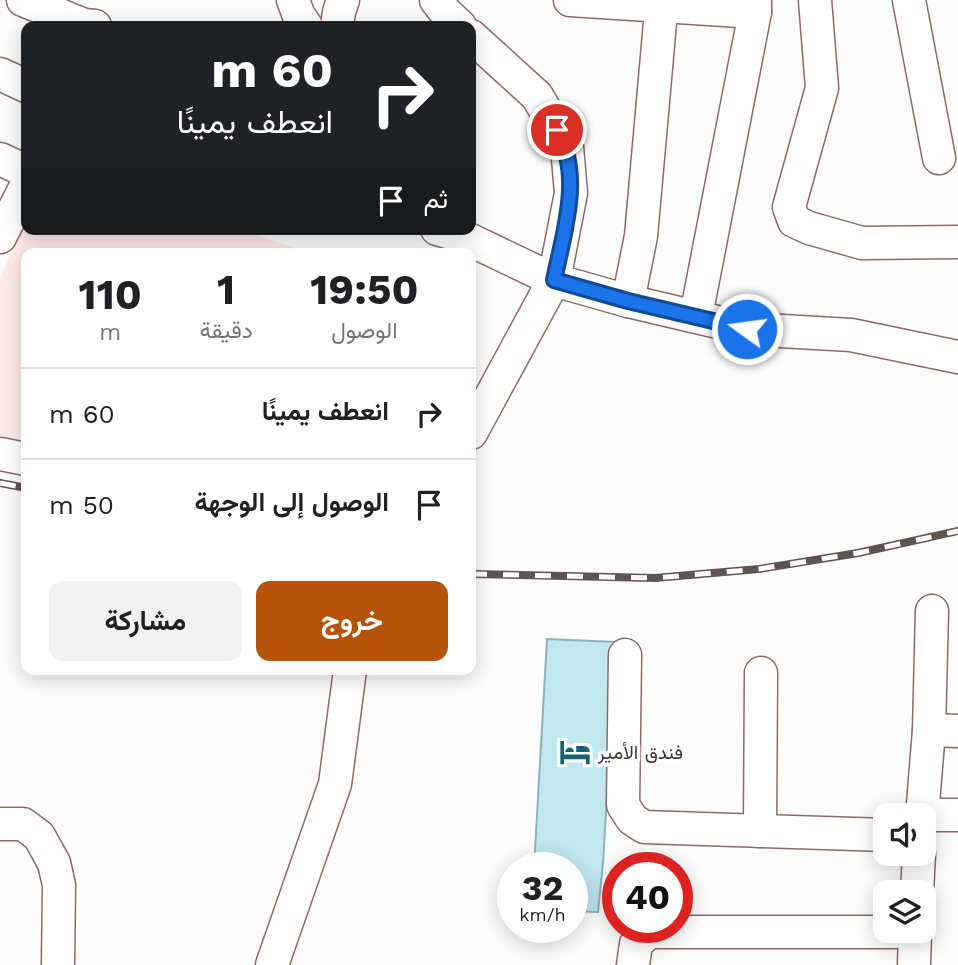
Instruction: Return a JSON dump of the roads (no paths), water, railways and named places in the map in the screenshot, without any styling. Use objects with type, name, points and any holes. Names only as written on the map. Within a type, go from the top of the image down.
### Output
[{"type":"street","points":[[293,0],[302,21]]},
{"type":"street","points":[[338,21],[343,0]]},
{"type":"street","points":[[436,0],[455,21]]},
{"type":"street","points":[[570,0],[755,6],[696,316]]},
{"type":"street","points":[[815,0],[822,88],[789,207],[794,221],[862,243],[958,242]]},
{"type":"street","points":[[909,0],[939,158]]},
{"type":"street","points":[[38,3],[75,21]]},
{"type":"street","points":[[628,301],[641,236],[663,3]]},
{"type":"street","points":[[476,41],[537,96],[566,147],[572,193],[554,280],[476,424]]},
{"type":"street","points":[[0,74],[21,84]]},
{"type":"street","points":[[0,159],[21,169]]},
{"type":"street","points":[[0,237],[21,196]]},
{"type":"street","points":[[459,235],[554,280],[628,301],[747,329],[851,335],[958,357]]},
{"type":"street","points":[[0,454],[21,458]]},
{"type":"street","points":[[925,803],[944,730],[932,611]]},
{"type":"street","points":[[625,655],[624,805],[632,819],[644,827],[873,835]]},
{"type":"street","points":[[760,831],[761,673]]},
{"type":"street","points":[[272,965],[335,784],[348,675]]},
{"type":"street","points":[[936,815],[958,815]]},
{"type":"street","points":[[0,824],[23,824],[39,836],[54,863],[59,885],[58,965]]},
{"type":"street","points":[[633,965],[636,944],[649,932],[873,931]]},
{"type":"street","points":[[914,965],[915,943]]},
{"type":"railway","points":[[0,483],[21,487]]},
{"type":"railway","points":[[476,574],[655,578],[759,569],[858,553],[958,531]]},
{"type":"place","name":"فندق الأمير","points":[[575,752]]}]
